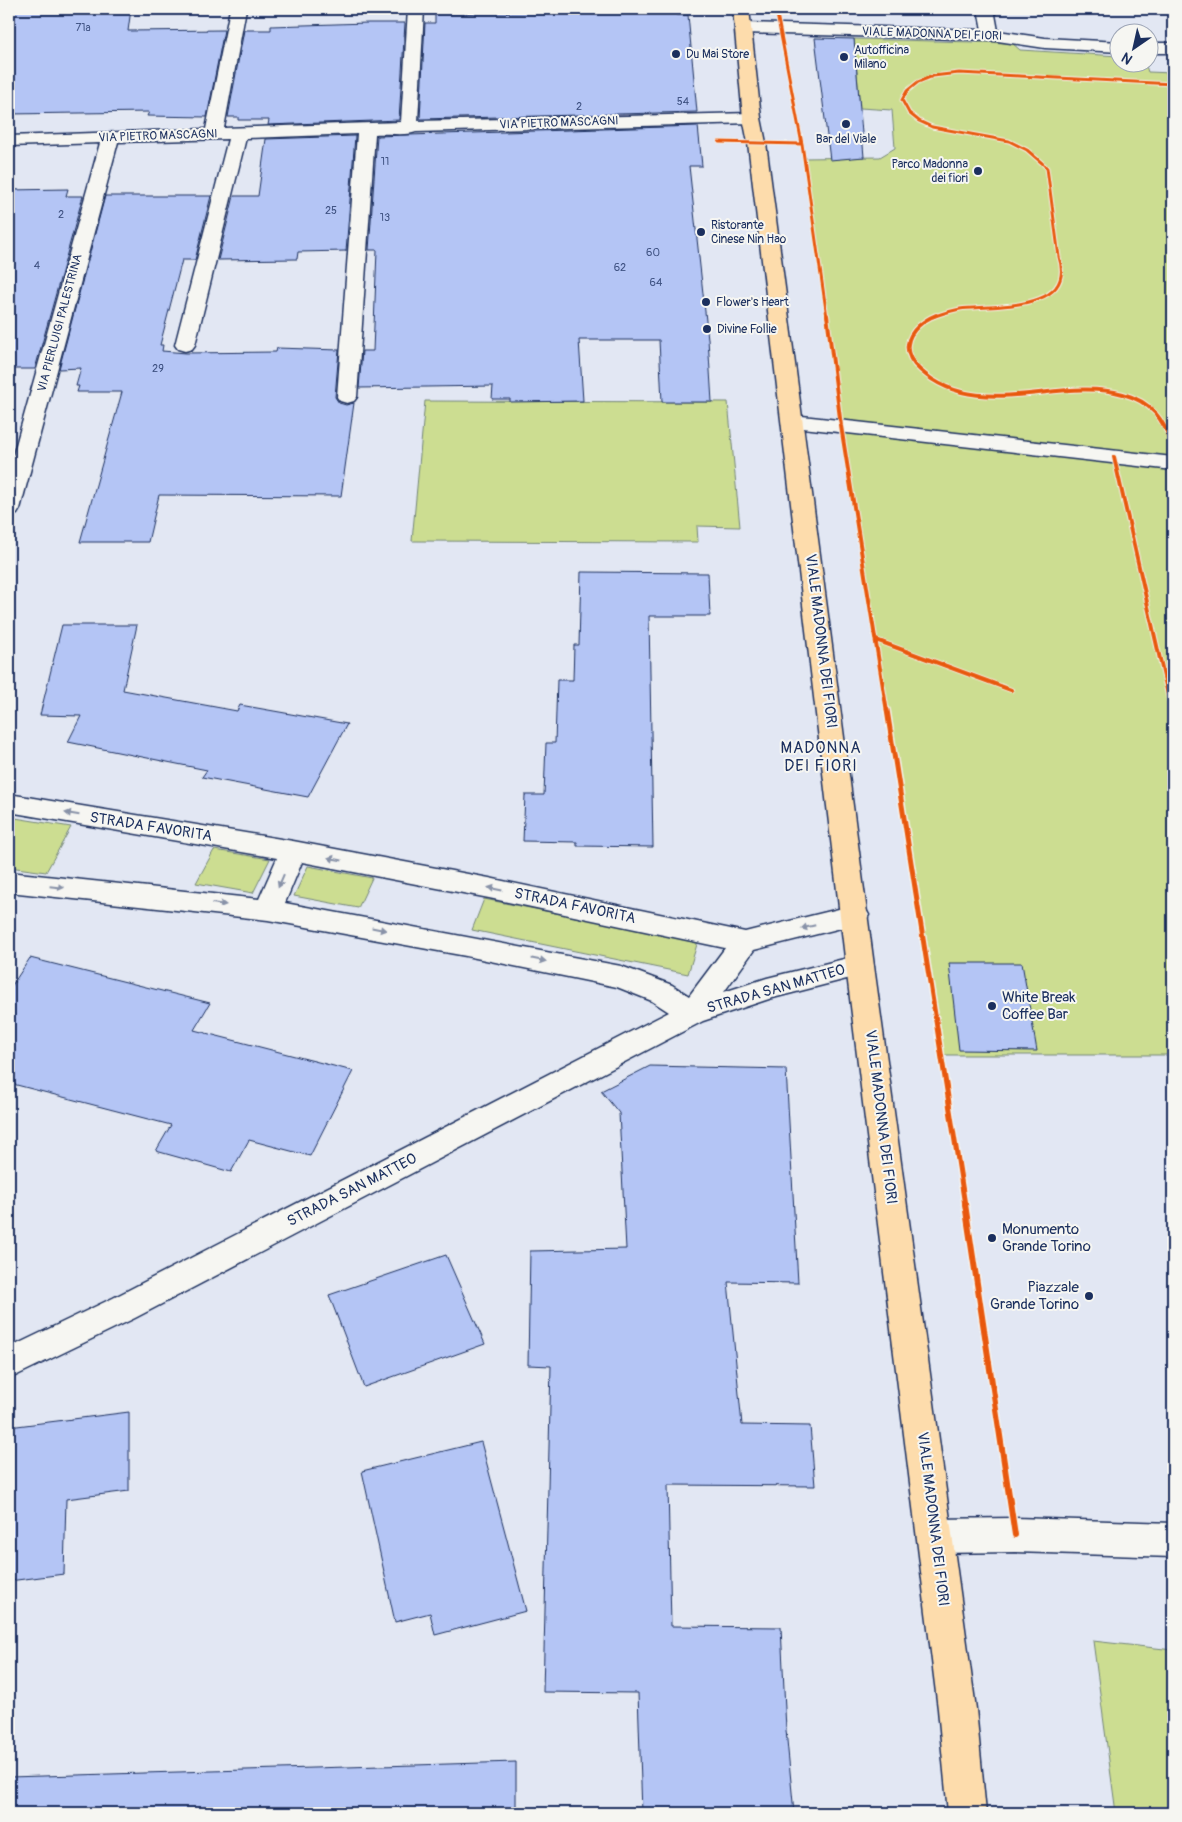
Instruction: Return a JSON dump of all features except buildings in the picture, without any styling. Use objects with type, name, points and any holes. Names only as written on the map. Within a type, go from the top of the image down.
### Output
[{"type":"main road","name":"VIALE MADONNA DEI FIORI","points":[[742,18],[752,118],[757,143],[793,421],[860,966],[957,1709],[967,1813]]},
{"type":"street","points":[[214,135],[238,9]]},
{"type":"street","points":[[409,129],[416,9]]},
{"type":"street","points":[[986,9],[991,35]]},
{"type":"street","name":"VIALE MADONNA DEI FIORI","points":[[742,18],[991,35],[1045,43],[1110,46]]},
{"type":"street","points":[[1160,48],[1173,48]]},
{"type":"street","name":"VIA PIETRO MASCAGNI","points":[[9,141],[409,129],[582,121],[752,118]]},
{"type":"street","points":[[347,397],[366,130]]},
{"type":"street","points":[[185,345],[238,134]]},
{"type":"street","name":"VIA PIERLUIGI PALESTRINA","points":[[9,510],[111,137]]},
{"type":"street","points":[[793,421],[1173,464]]},
{"type":"street","name":"STRADA FAVORITA","points":[[9,804],[293,851],[489,888],[745,942],[855,915]]},
{"type":"street","points":[[268,910],[293,851]]},
{"type":"street","points":[[9,882],[268,910],[428,938],[621,977],[662,993],[693,1013]]},
{"type":"street","name":"STRADA SAN MATTEO","points":[[693,1013],[745,942]]},
{"type":"street","name":"STRADA SAN MATTEO","points":[[9,1364],[141,1299],[693,1013],[767,989],[860,966]]},
{"type":"street","points":[[935,1536],[1015,1535],[1173,1540]]},
{"type":"green space","points":[[854,39],[1012,43],[1020,50],[1110,55],[1110,72],[1173,73],[1173,1055],[943,1055],[841,426],[816,233],[804,158],[880,157],[895,148],[892,110],[860,108]]},
{"type":"green space","points":[[425,401],[728,402],[740,527],[697,526],[698,542],[412,541]]},
{"type":"green space","points":[[9,817],[71,827],[46,872],[9,867]]},
{"type":"green space","points":[[214,850],[270,859],[253,893],[196,883]]},
{"type":"green space","points":[[308,866],[372,878],[358,908],[294,896]]},
{"type":"green space","points":[[484,899],[698,941],[688,974],[472,930]]},
{"type":"green space","points":[[1093,1641],[1173,1650],[1173,1813],[1116,1813]]},
{"type":"cycle path","points":[[776,9],[802,144],[816,233],[841,426],[936,1010],[1015,1535]]},
{"type":"cycle path","points":[[1173,84],[959,73],[923,79],[910,87],[902,100],[909,113],[919,121],[945,131],[1009,141],[1027,150],[1047,168],[1059,257],[1063,271],[1059,284],[1050,293],[1037,300],[1021,304],[961,309],[941,314],[923,322],[912,333],[908,341],[908,352],[912,362],[939,383],[974,394],[1010,396],[1086,390],[1123,394],[1140,401],[1156,412],[1164,424],[1173,446]]},
{"type":"cycle path","points":[[719,142],[802,144]]},
{"type":"cycle path","points":[[1114,457],[1173,714]]},
{"type":"cycle path","points":[[876,640],[1011,690]]},
{"type":"place","name":"Du Mai Store","points":[[676,54]]},
{"type":"place","name":"Autofficina Milano","points":[[844,57]]},
{"type":"place","name":"Bar del Viale","points":[[846,124]]},
{"type":"place","name":"Parco Madonna dei fiori","points":[[978,171]]},
{"type":"place","name":"Ristorante Cinese Nin Hao","points":[[701,232]]},
{"type":"place","name":"Flower's Heart","points":[[706,302]]},
{"type":"place","name":"Divine Follie","points":[[707,329]]},
{"type":"place","name":"White Break Coffee Bar","points":[[992,1006]]},
{"type":"place","name":"Monumento Grande Torino","points":[[992,1238]]},
{"type":"place","name":"Piazzale Grande Torino","points":[[1089,1296]]},
{"type":"district","name":"MADONNA DEI FIORI","points":[[821,757]]}]
